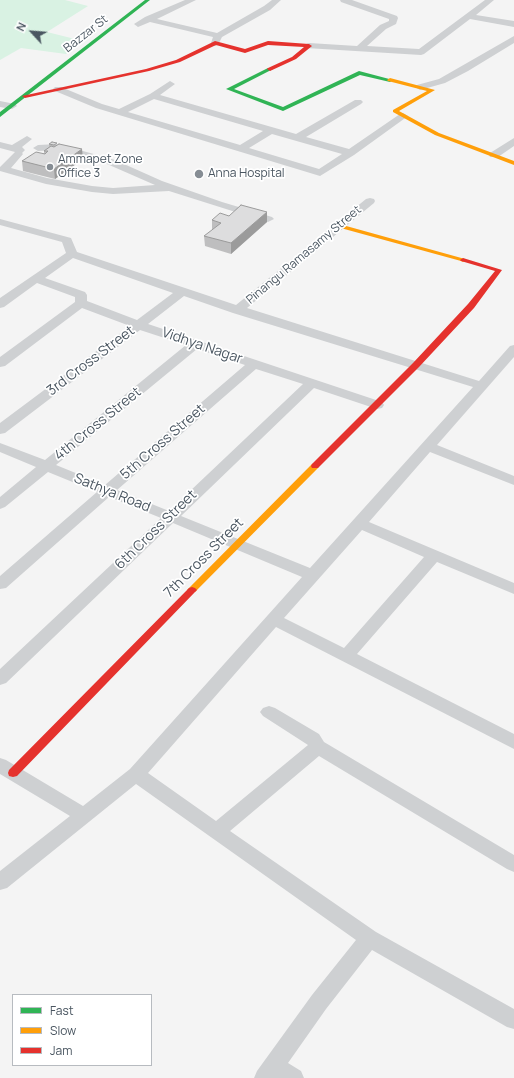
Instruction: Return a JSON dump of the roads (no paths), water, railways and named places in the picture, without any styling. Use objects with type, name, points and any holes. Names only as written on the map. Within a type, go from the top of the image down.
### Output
[{"type":"street","name":"Bazzar St","points":[[0,115],[148,0]]},
{"type":"street","points":[[138,24],[192,0]]},
{"type":"street","points":[[25,96],[147,70],[178,61],[216,40],[267,8],[277,0]]},
{"type":"street","points":[[344,0],[394,18],[393,22],[384,27],[359,49]]},
{"type":"street","points":[[148,19],[216,40],[245,51],[268,43],[421,52],[490,0]]},
{"type":"street","points":[[469,16],[514,24]]},
{"type":"street","points":[[420,87],[442,81],[465,70],[514,39]]},
{"type":"street","points":[[310,46],[294,58],[229,89],[283,109],[359,73],[432,90],[395,111],[437,134],[514,163]]},
{"type":"street","points":[[120,112],[153,96],[170,84]]},
{"type":"street","points":[[58,89],[99,106],[320,173],[403,116]]},
{"type":"street","points":[[153,96],[350,153]]},
{"type":"street","points":[[297,138],[358,102]]},
{"type":"street","points":[[0,104],[12,106]]},
{"type":"street","points":[[241,149],[271,130]]},
{"type":"street","points":[[27,139],[4,169],[46,181],[92,189],[113,191],[171,187]]},
{"type":"street","points":[[494,156],[514,141]]},
{"type":"street","points":[[0,145],[17,151],[27,147],[33,154],[58,147],[111,162],[171,187],[218,204],[268,219]]},
{"type":"street","points":[[92,189],[96,200]]},
{"type":"street","name":"Pinangu Ramasamy Street","points":[[238,310],[370,200]]},
{"type":"street","points":[[0,222],[68,240],[72,254]]},
{"type":"street","name":"7th Cross Street","points":[[6,769],[237,544],[416,366],[471,306],[499,270],[339,226]]},
{"type":"street","points":[[0,304],[72,254]]},
{"type":"street","points":[[72,254],[182,292],[482,386]]},
{"type":"street","name":"Vidhya Nagar","points":[[36,279],[82,295],[81,303],[139,325],[377,405]]},
{"type":"street","name":"3rd Cross Street","points":[[0,430],[182,292]]},
{"type":"street","points":[[0,363],[81,303]]},
{"type":"street","name":"4th Cross Street","points":[[0,504],[195,344]]},
{"type":"street","points":[[0,882],[136,774],[514,349]]},
{"type":"street","name":"5th Cross Street","points":[[0,584],[254,363]]},
{"type":"street","name":"6th Cross Street","points":[[0,679],[312,383]]},
{"type":"street","points":[[428,446],[514,481]]},
{"type":"street","name":"Sathya Road","points":[[0,447],[312,575]]},
{"type":"street","points":[[359,523],[514,589]]},
{"type":"street","points":[[346,656],[434,555]]},
{"type":"street","points":[[274,619],[514,742]]},
{"type":"street","points":[[269,712],[313,739],[318,747],[514,864]]},
{"type":"street","points":[[217,831],[318,747]]},
{"type":"street","points":[[6,769],[84,815]]},
{"type":"street","points":[[136,774],[369,938],[514,1020]]},
{"type":"street","points":[[293,1078],[270,1072],[319,1002],[369,938]]},
{"type":"place","name":"Ammapet Zone Office 3","points":[[50,167]]},
{"type":"place","name":"Anna Hospital","points":[[199,174]]}]
